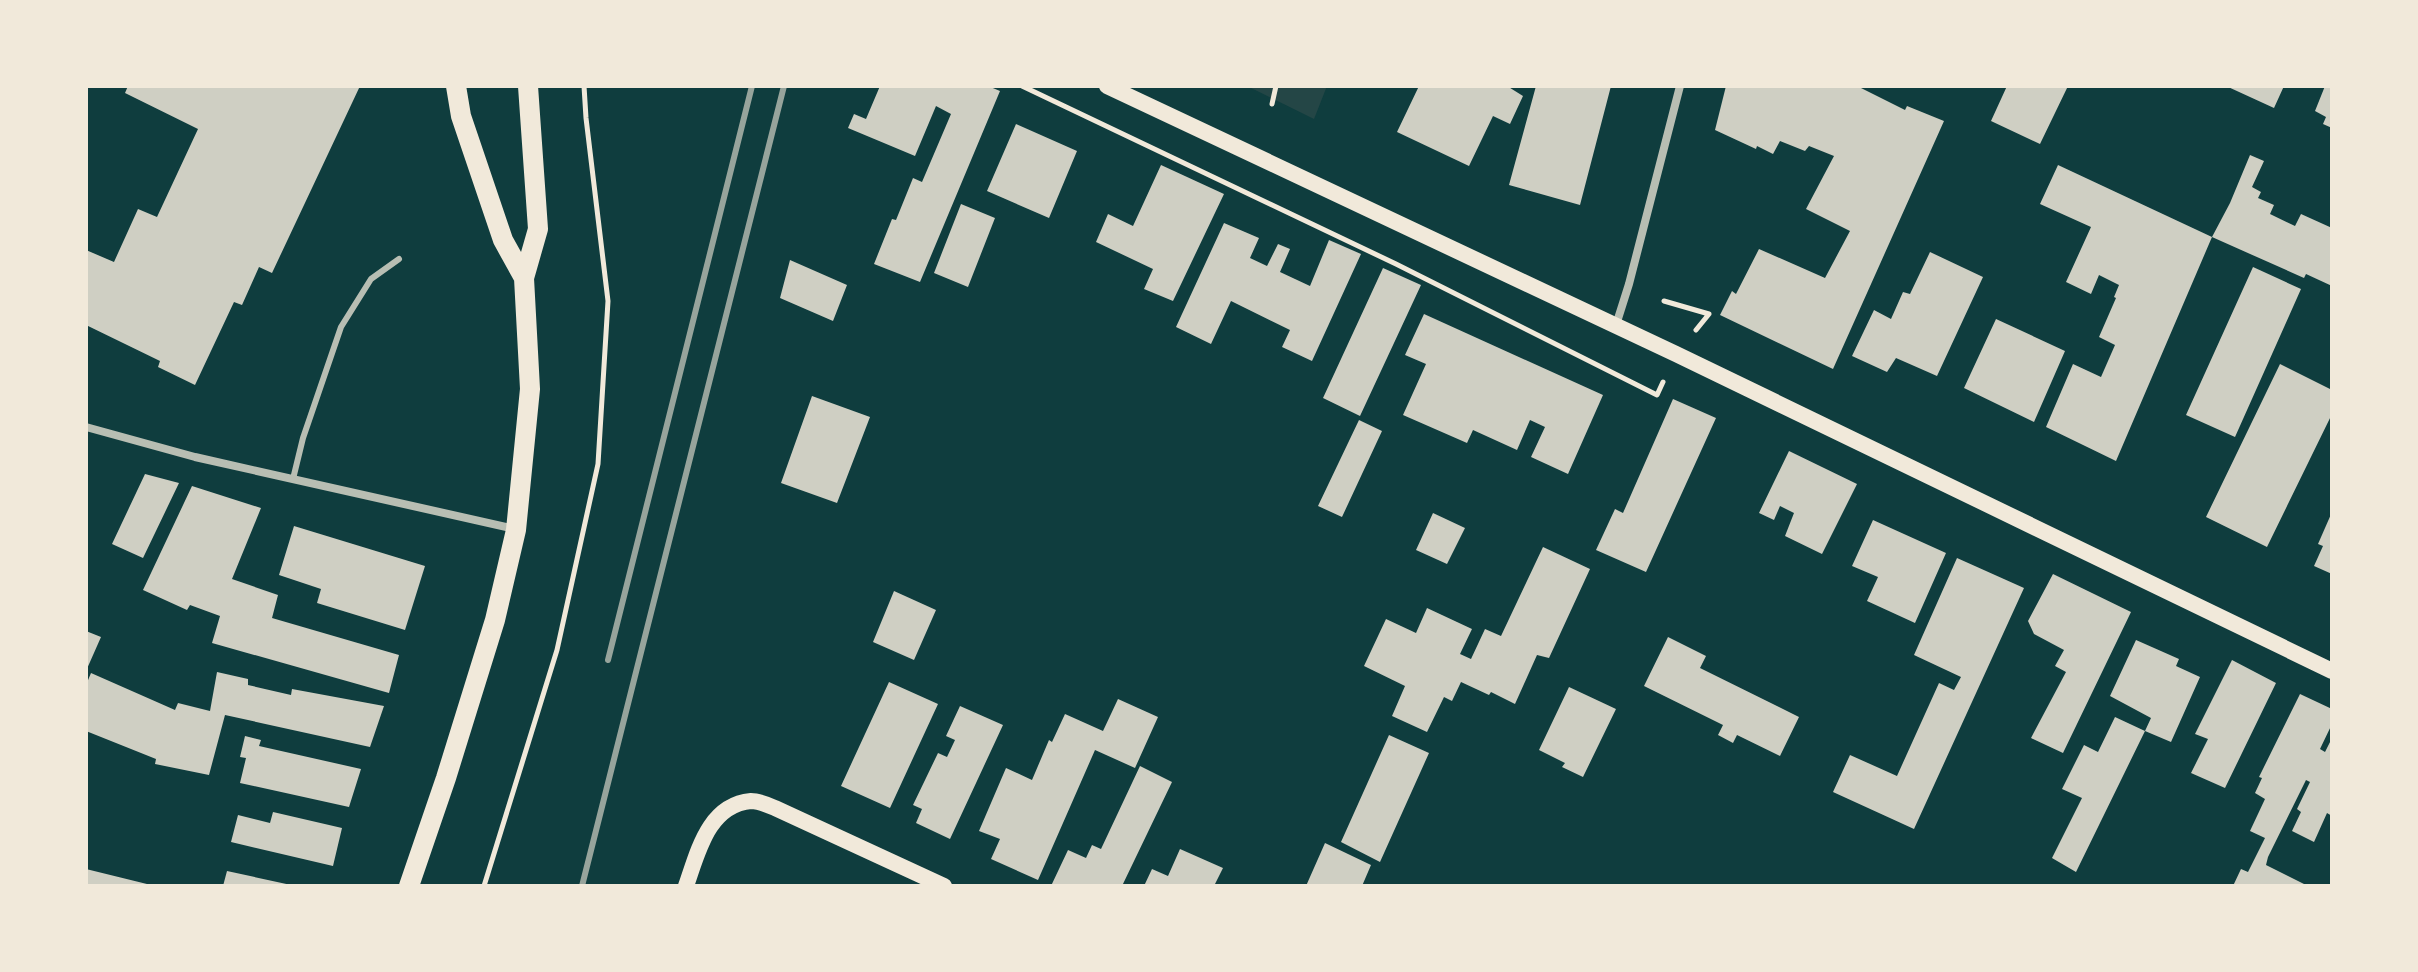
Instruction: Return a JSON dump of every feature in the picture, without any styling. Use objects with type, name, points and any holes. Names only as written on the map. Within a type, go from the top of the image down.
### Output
[{"type":"main road","points":[[456,86],[461,116],[503,240],[524,278]]},
{"type":"main road","points":[[409,886],[495,620],[516,530],[530,389],[524,278],[538,229],[528,86]]},
{"type":"main road","points":[[1107,86],[2332,671]]},
{"type":"main road","points":[[686,886],[704,835],[725,809],[753,801],[775,808],[944,886]]},
{"type":"street","points":[[1615,326],[1629,284],[1680,86]]},
{"type":"street","points":[[86,427],[195,457],[516,530]]},
{"type":"lane","points":[[293,479],[303,438],[341,327],[371,279],[399,259]]},
{"type":"path","points":[[484,886],[557,650],[598,464],[608,301],[584,86]]},
{"type":"path","points":[[1272,104],[1276,86]]},
{"type":"shaded area","points":[[1247,86],[1327,86],[1314,119]]},
{"type":"building","points":[[128,86],[360,86],[272,273],[259,267],[242,305],[234,302],[195,385],[158,367],[160,361],[86,325],[86,250],[114,262],[138,209],[157,217],[198,129],[125,93]]},
{"type":"building","points":[[880,86],[988,86],[1000,91],[920,282],[874,264],[913,178],[922,182],[951,114],[936,106],[915,156],[848,128],[854,114],[866,119]]},
{"type":"building","points":[[1419,86],[1507,86],[1523,96],[1510,124],[1493,116],[1469,166],[1397,132]]},
{"type":"building","points":[[1536,86],[1611,86],[1580,205],[1509,185]]},
{"type":"building","points":[[1726,86],[1857,86],[1905,110],[1907,106],[1944,121],[1833,369],[1720,315],[1732,291],[1736,294],[1759,249],[1825,278],[1850,231],[1806,209],[1834,156],[1809,146],[1805,151],[1780,141],[1773,154],[1715,130]]},
{"type":"building","points":[[2007,86],[2068,86],[2040,144],[1991,121]]},
{"type":"building","points":[[2226,86],[2284,86],[2274,108]]},
{"type":"building","points":[[2325,86],[2332,86],[2332,128],[2323,124],[2326,117],[2315,111]]},
{"type":"building","points":[[1016,124],[1077,151],[1049,218],[987,191]]},
{"type":"building","points":[[2250,155],[2264,161],[2252,187],[2261,192],[2258,198],[2274,205],[2270,214],[2295,226],[2301,214],[2332,228],[2332,286],[2306,274],[2304,278],[2212,237]]},
{"type":"building","points":[[1161,165],[1224,194],[1173,301],[1144,289],[1153,269],[1096,242],[1108,214],[1133,226]]},
{"type":"building","points":[[2058,165],[2212,237],[2116,461],[2046,427],[2073,364],[2101,377],[2115,345],[2099,337],[2119,285],[2099,275],[2091,294],[2066,282],[2091,227],[2040,204]]},
{"type":"building","points":[[961,204],[995,218],[968,287],[934,273]]},
{"type":"building","points":[[1224,223],[1259,238],[1250,258],[1267,266],[1278,244],[1290,249],[1280,272],[1310,286],[1329,240],[1361,254],[1312,361],[1282,347],[1290,330],[1231,301],[1211,344],[1176,327]]},
{"type":"building","points":[[1930,252],[1983,277],[1937,376],[1896,358],[1887,372],[1852,356],[1874,310],[1891,319],[1903,292],[1910,294]]},
{"type":"building","points":[[790,260],[847,285],[833,321],[780,298]]},
{"type":"building","points":[[2253,267],[2301,289],[2235,437],[2186,415]]},
{"type":"building","points":[[1383,268],[1421,285],[1360,416],[1323,398]]},
{"type":"building","points":[[1424,314],[1603,395],[1568,474],[1531,457],[1545,427],[1530,420],[1517,450],[1473,430],[1467,443],[1403,415],[1426,364],[1405,355]]},
{"type":"building","points":[[1996,319],[2065,351],[2034,422],[1964,388]]},
{"type":"building","points":[[2280,364],[2332,390],[2332,414],[2267,547],[2206,517]]},
{"type":"building","points":[[812,396],[870,417],[837,503],[781,483]]},
{"type":"building","points":[[1673,399],[1716,418],[1646,572],[1596,550],[1615,509],[1623,513]]},
{"type":"building","points":[[1359,420],[1382,431],[1342,517],[1318,506]]},
{"type":"building","points":[[1789,451],[1857,484],[1822,554],[1785,536],[1794,513],[1780,506],[1774,520],[1759,513]]},
{"type":"building","points":[[145,474],[179,483],[143,558],[112,544]]},
{"type":"building","points":[[192,486],[261,508],[232,579],[278,595],[272,618],[399,655],[389,693],[212,643],[220,616],[190,605],[187,610],[143,590]]},
{"type":"building","points":[[2332,512],[2332,574],[2314,566],[2323,546],[2318,544]]},
{"type":"building","points":[[1433,513],[1465,528],[1447,564],[1416,550]]},
{"type":"building","points":[[1873,520],[1946,553],[1915,623],[1867,601],[1878,577],[1852,566]]},
{"type":"building","points":[[294,526],[425,566],[405,630],[317,603],[321,589],[279,575]]},
{"type":"building","points":[[1543,547],[1590,569],[1549,658],[1537,655],[1515,704],[1461,682],[1452,701],[1444,697],[1427,732],[1392,716],[1405,686],[1364,666],[1386,619],[1416,633],[1427,608],[1472,629],[1460,654],[1471,659],[1485,629],[1501,636]]},
{"type":"building","points":[[1957,558],[2024,588],[1914,829],[1833,792],[1850,755],[1897,776],[1939,683],[1954,690],[1961,677],[1914,655]]},
{"type":"building","points":[[2053,574],[2131,612],[2063,753],[2031,738],[2066,672],[2055,666],[2064,650],[2034,634],[2028,621]]},
{"type":"building","points":[[894,591],[936,610],[914,660],[873,642]]},
{"type":"building","points":[[86,631],[101,637],[86,671]]},
{"type":"building","points":[[1668,637],[1706,656],[1700,668],[1799,717],[1780,756],[1737,735],[1733,743],[1718,735],[1723,725],[1644,686]]},
{"type":"building","points":[[2136,640],[2179,659],[2176,666],[2200,677],[2171,742],[2145,731],[2151,718],[2110,696]]},
{"type":"building","points":[[2232,660],[2276,683],[2225,788],[2191,773],[2208,739],[2195,734]]},
{"type":"building","points":[[217,672],[248,679],[248,685],[291,695],[292,689],[384,706],[370,747],[225,715],[209,775],[155,764],[156,759],[86,731],[86,685],[91,673],[175,710],[178,703],[210,711]]},
{"type":"building","points":[[889,682],[938,704],[890,808],[841,786]]},
{"type":"building","points":[[1569,687],[1616,709],[1583,777],[1562,767],[1565,763],[1539,750]]},
{"type":"building","points":[[2300,694],[2332,709],[2332,724],[2320,749],[2325,752],[2332,738],[2332,816],[2327,813],[2314,842],[2292,831],[2301,812],[2297,809],[2310,782],[2306,780],[2266,865],[2308,886],[2233,886],[2241,869],[2248,872],[2265,838],[2250,831],[2265,799],[2255,793],[2262,778],[2259,777]]},
{"type":"building","points":[[1118,699],[1158,717],[1135,768],[1095,750],[1038,880],[991,859],[1000,839],[979,831],[1006,768],[1032,780],[1049,740],[1052,742],[1065,714],[1103,731]]},
{"type":"building","points":[[960,706],[1003,725],[950,839],[916,823],[922,809],[913,805],[938,753],[947,757],[955,740],[946,736]]},
{"type":"building","points":[[2115,717],[2145,731],[2076,872],[2052,858],[2082,798],[2062,789],[2084,745],[2098,752]]},
{"type":"building","points":[[1389,735],[1429,753],[1380,862],[1341,842]]},
{"type":"building","points":[[245,736],[261,740],[259,746],[361,769],[349,807],[240,783],[246,758],[240,757]]},
{"type":"building","points":[[1140,766],[1172,782],[1122,886],[1051,886],[1068,850],[1086,858],[1092,845],[1101,849]]},
{"type":"building","points":[[273,812],[342,828],[333,866],[231,842],[238,815],[270,823]]},
{"type":"building","points":[[1325,843],[1371,865],[1362,886],[1306,886]]},
{"type":"building","points":[[1180,849],[1223,868],[1214,886],[1144,886],[1152,869],[1168,876]]},
{"type":"building","points":[[86,869],[151,885],[151,886],[86,886]]},
{"type":"building","points":[[227,871],[291,885],[223,886]]},
{"type":"railway","points":[[608,660],[752,86]]},
{"type":"railway","points":[[582,886],[784,86]]}]
